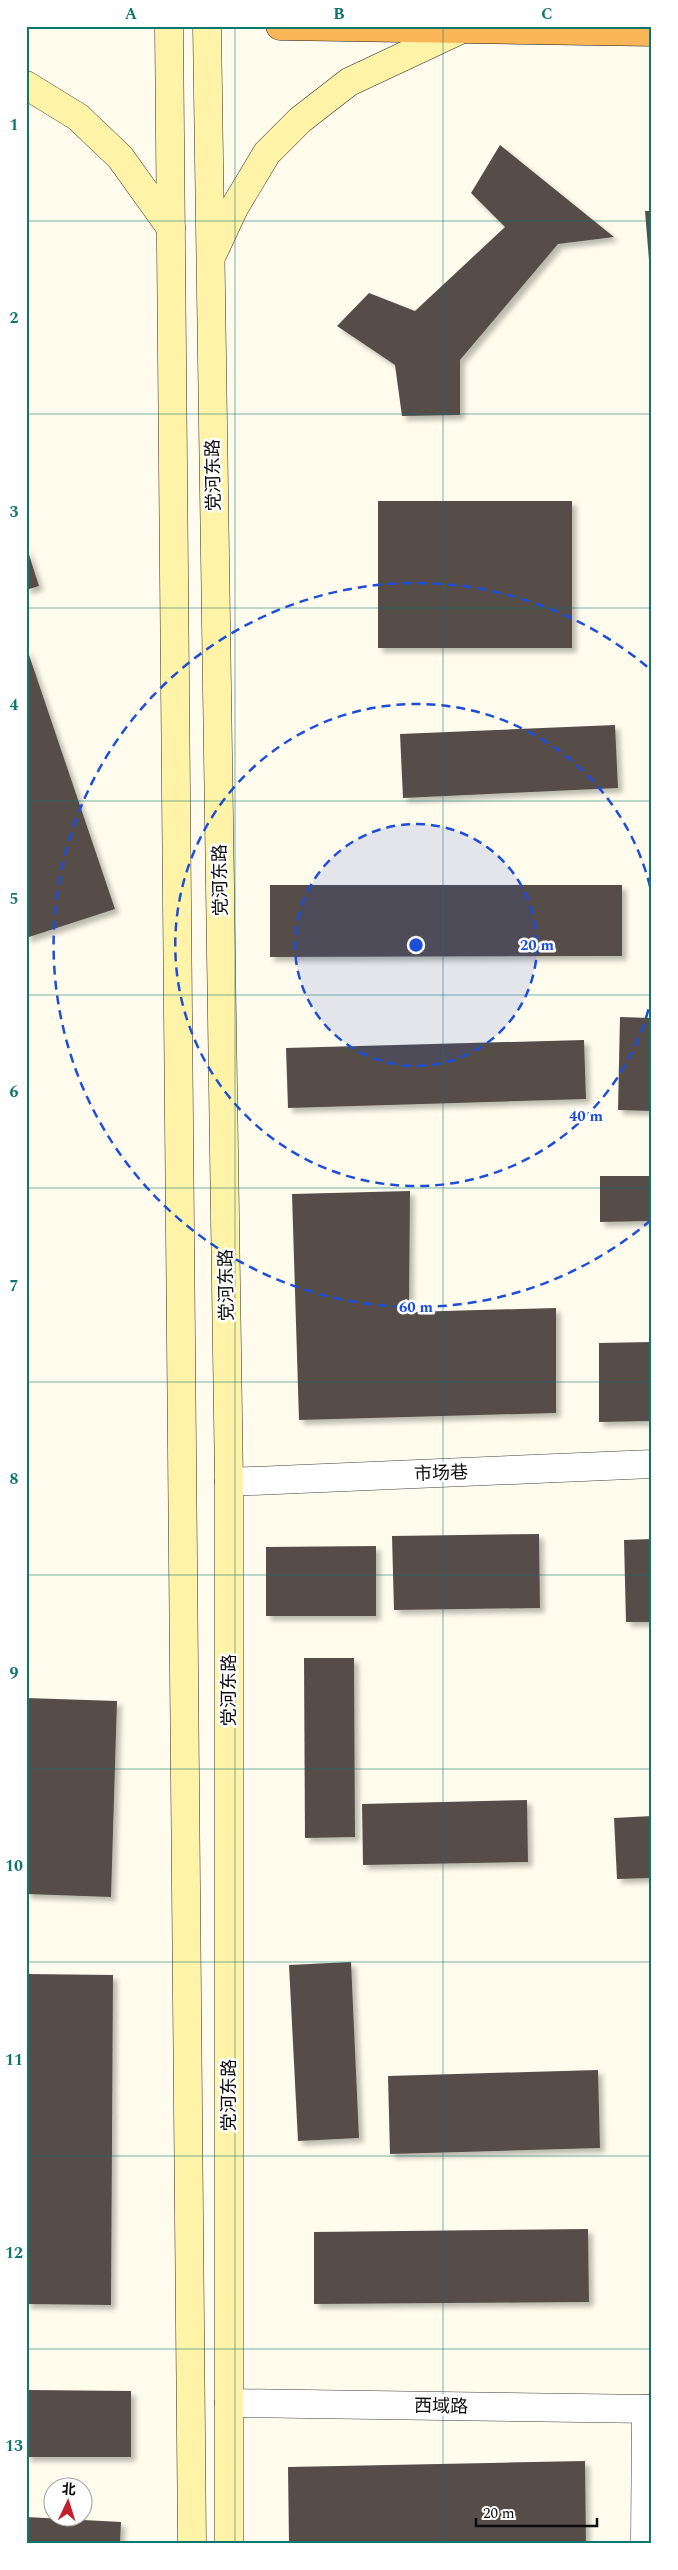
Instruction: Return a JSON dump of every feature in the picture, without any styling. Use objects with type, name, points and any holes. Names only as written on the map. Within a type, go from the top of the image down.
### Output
[{"type":"highway","points":[[280,26],[652,32]]},
{"type":"main road","points":[[169,26],[192,2544]]},
{"type":"main road","name":"党河东路","points":[[207,26],[229,1482],[229,2544]]},
{"type":"main road","points":[[210,259],[234,208],[267,153],[300,120],[349,82],[464,28]]},
{"type":"main road","points":[[26,85],[78,117],[120,157],[171,228]]},
{"type":"street","name":"市场巷","points":[[229,1482],[652,1464]]},
{"type":"street","name":"西域路","points":[[229,2404],[649,2409]]},
{"type":"street","points":[[645,2544],[649,2409]]},
{"type":"building","points":[[500,145],[614,237],[558,244],[460,360],[460,415],[402,416],[395,365],[337,326],[369,293],[415,311],[505,227],[471,193]]},
{"type":"building","points":[[645,211],[652,211],[652,272],[650,272]]},
{"type":"building","points":[[378,501],[572,501],[572,648],[378,648]]},
{"type":"building","points":[[26,545],[39,586],[26,590]]},
{"type":"building","points":[[26,646],[115,909],[26,938]]},
{"type":"building","points":[[615,725],[618,788],[403,798],[400,734]]},
{"type":"building","points":[[270,885],[622,885],[622,956],[270,957]]},
{"type":"building","points":[[620,1017],[652,1018],[652,1111],[618,1110]]},
{"type":"building","points":[[584,1040],[586,1099],[288,1108],[286,1048]]},
{"type":"building","points":[[600,1176],[652,1176],[652,1221],[600,1222]]},
{"type":"building","points":[[410,1191],[409,1312],[556,1308],[556,1413],[299,1420],[292,1194]]},
{"type":"building","points":[[652,1342],[652,1421],[599,1422],[599,1343]]},
{"type":"building","points":[[539,1534],[540,1608],[394,1610],[392,1536]]},
{"type":"building","points":[[652,1539],[652,1622],[626,1622],[624,1540]]},
{"type":"building","points":[[376,1546],[376,1616],[266,1616],[266,1547]]},
{"type":"building","points":[[304,1658],[354,1658],[355,1837],[305,1838]]},
{"type":"building","points":[[26,1698],[117,1701],[111,1897],[26,1894]]},
{"type":"building","points":[[527,1800],[528,1862],[363,1865],[362,1804]]},
{"type":"building","points":[[652,1816],[652,1878],[617,1879],[614,1818]]},
{"type":"building","points":[[351,1962],[359,2138],[298,2141],[289,1965]]},
{"type":"building","points":[[26,1974],[113,1975],[111,2305],[26,2304]]},
{"type":"building","points":[[598,2070],[600,2148],[390,2154],[388,2076]]},
{"type":"building","points":[[588,2229],[589,2302],[314,2304],[314,2232]]},
{"type":"building","points":[[26,2390],[131,2391],[131,2457],[26,2457]]},
{"type":"building","points":[[585,2461],[586,2544],[289,2544],[288,2467]]},
{"type":"building","points":[[26,2517],[42,2518],[42,2528],[92,2528],[92,2520],[121,2522],[120,2544],[26,2544]]}]
